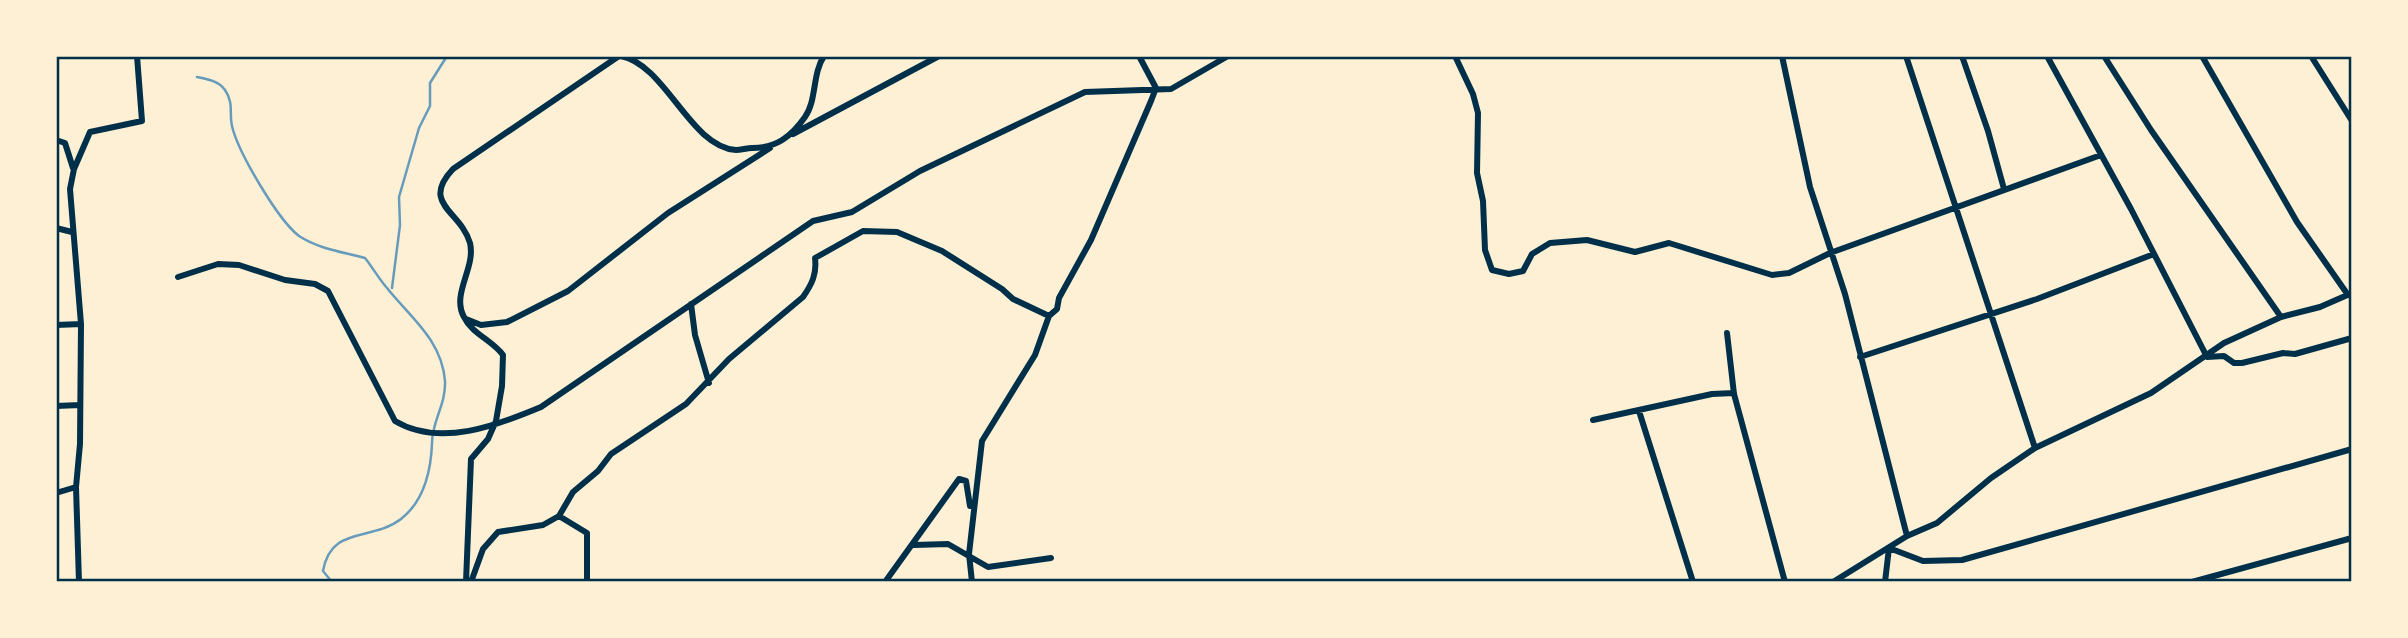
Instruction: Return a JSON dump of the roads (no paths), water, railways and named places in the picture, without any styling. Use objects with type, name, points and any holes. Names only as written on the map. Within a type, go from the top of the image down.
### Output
[{"type":"street","points":[[79,582],[76,488],[81,324],[70,189],[74,169],[94,129],[142,121],[137,56]]},
{"type":"street","points":[[468,582],[471,459],[488,439],[494,426],[502,386],[503,355],[464,318],[459,303],[472,252],[469,239],[439,193],[440,182],[453,169],[620,56],[630,58],[644,69],[708,138],[735,150],[770,148]]},
{"type":"street","points":[[789,136],[808,114],[818,67],[824,56]]},
{"type":"street","points":[[464,318],[481,325],[507,322],[558,296],[668,213],[789,136],[939,56]]},
{"type":"street","points":[[1139,56],[1156,88]]},
{"type":"street","points":[[178,277],[218,264],[239,265],[285,280],[315,284],[328,291],[395,421],[408,429],[461,433],[494,426],[541,407],[813,221],[852,212],[920,172],[1072,97],[1085,92],[1171,89],[1181,86],[1228,56]]},
{"type":"street","points":[[1455,56],[1473,94],[1478,113],[1477,173],[1483,201],[1485,250],[1492,270],[1509,274],[1524,271],[1532,254],[1550,243],[1568,240],[1587,240],[1635,252],[1669,243],[1772,275],[1788,273],[1830,253],[2101,155]]},
{"type":"street","points":[[1782,56],[1810,187],[1844,294],[1907,536]]},
{"type":"street","points":[[1906,56],[2035,449]]},
{"type":"street","points":[[1962,56],[2004,188]]},
{"type":"street","points":[[2047,56],[2207,356]]},
{"type":"street","points":[[2104,56],[2151,130],[2281,317]]},
{"type":"street","points":[[1833,582],[1907,536],[1937,523],[1991,478],[2035,449],[2151,393],[2224,343],[2281,317],[2319,307],[2350,294],[2297,222],[2202,56]]},
{"type":"street","points":[[2312,56],[2352,121]]},
{"type":"street","points":[[972,582],[969,554],[982,441],[1035,355],[1049,316],[1057,309],[1059,298],[1091,240],[1156,88]]},
{"type":"street","points":[[56,140],[65,143],[74,169]]},
{"type":"street","points":[[56,228],[72,232]]},
{"type":"street","points":[[468,582],[483,549],[498,532],[543,525],[559,516],[573,492],[598,471],[611,454],[687,404],[729,359],[803,297],[817,272],[815,258],[821,252],[863,231],[897,232],[926,243],[1002,289],[1013,299],[1049,316]]},
{"type":"street","points":[[1860,357],[2037,299],[2154,254]]},
{"type":"street","points":[[691,304],[695,335],[709,383]]},
{"type":"street","points":[[56,325],[81,324]]},
{"type":"street","points":[[1727,333],[1734,393],[1785,582]]},
{"type":"street","points":[[2207,356],[2224,356],[2234,363],[2242,363],[2283,353],[2295,354],[2352,338]]},
{"type":"street","points":[[1592,420],[1712,394],[1734,393]]},
{"type":"street","points":[[56,406],[80,405]]},
{"type":"street","points":[[1639,411],[1693,582]]},
{"type":"street","points":[[1889,548],[1923,561],[1962,560],[2352,449]]},
{"type":"street","points":[[885,582],[959,480],[966,481],[972,515]]},
{"type":"street","points":[[56,493],[76,488]]},
{"type":"street","points":[[559,516],[587,533],[587,582]]},
{"type":"street","points":[[2192,582],[2352,538]]},
{"type":"street","points":[[914,545],[948,544],[969,554],[975,562],[988,567],[1051,558]]},
{"type":"street","points":[[1885,582],[1889,548]]},
{"type":"waterway","points":[[392,288],[400,225],[399,197],[419,128],[430,106],[430,83],[447,56]]},
{"type":"waterway","points":[[197,77],[216,82],[225,90],[230,104],[232,126],[242,152],[270,201],[290,228],[315,244],[365,258],[384,285],[424,330],[443,366],[445,390],[434,427],[428,474],[421,494],[401,519],[389,526],[343,540],[334,547],[327,557],[323,571],[332,582]]}]
